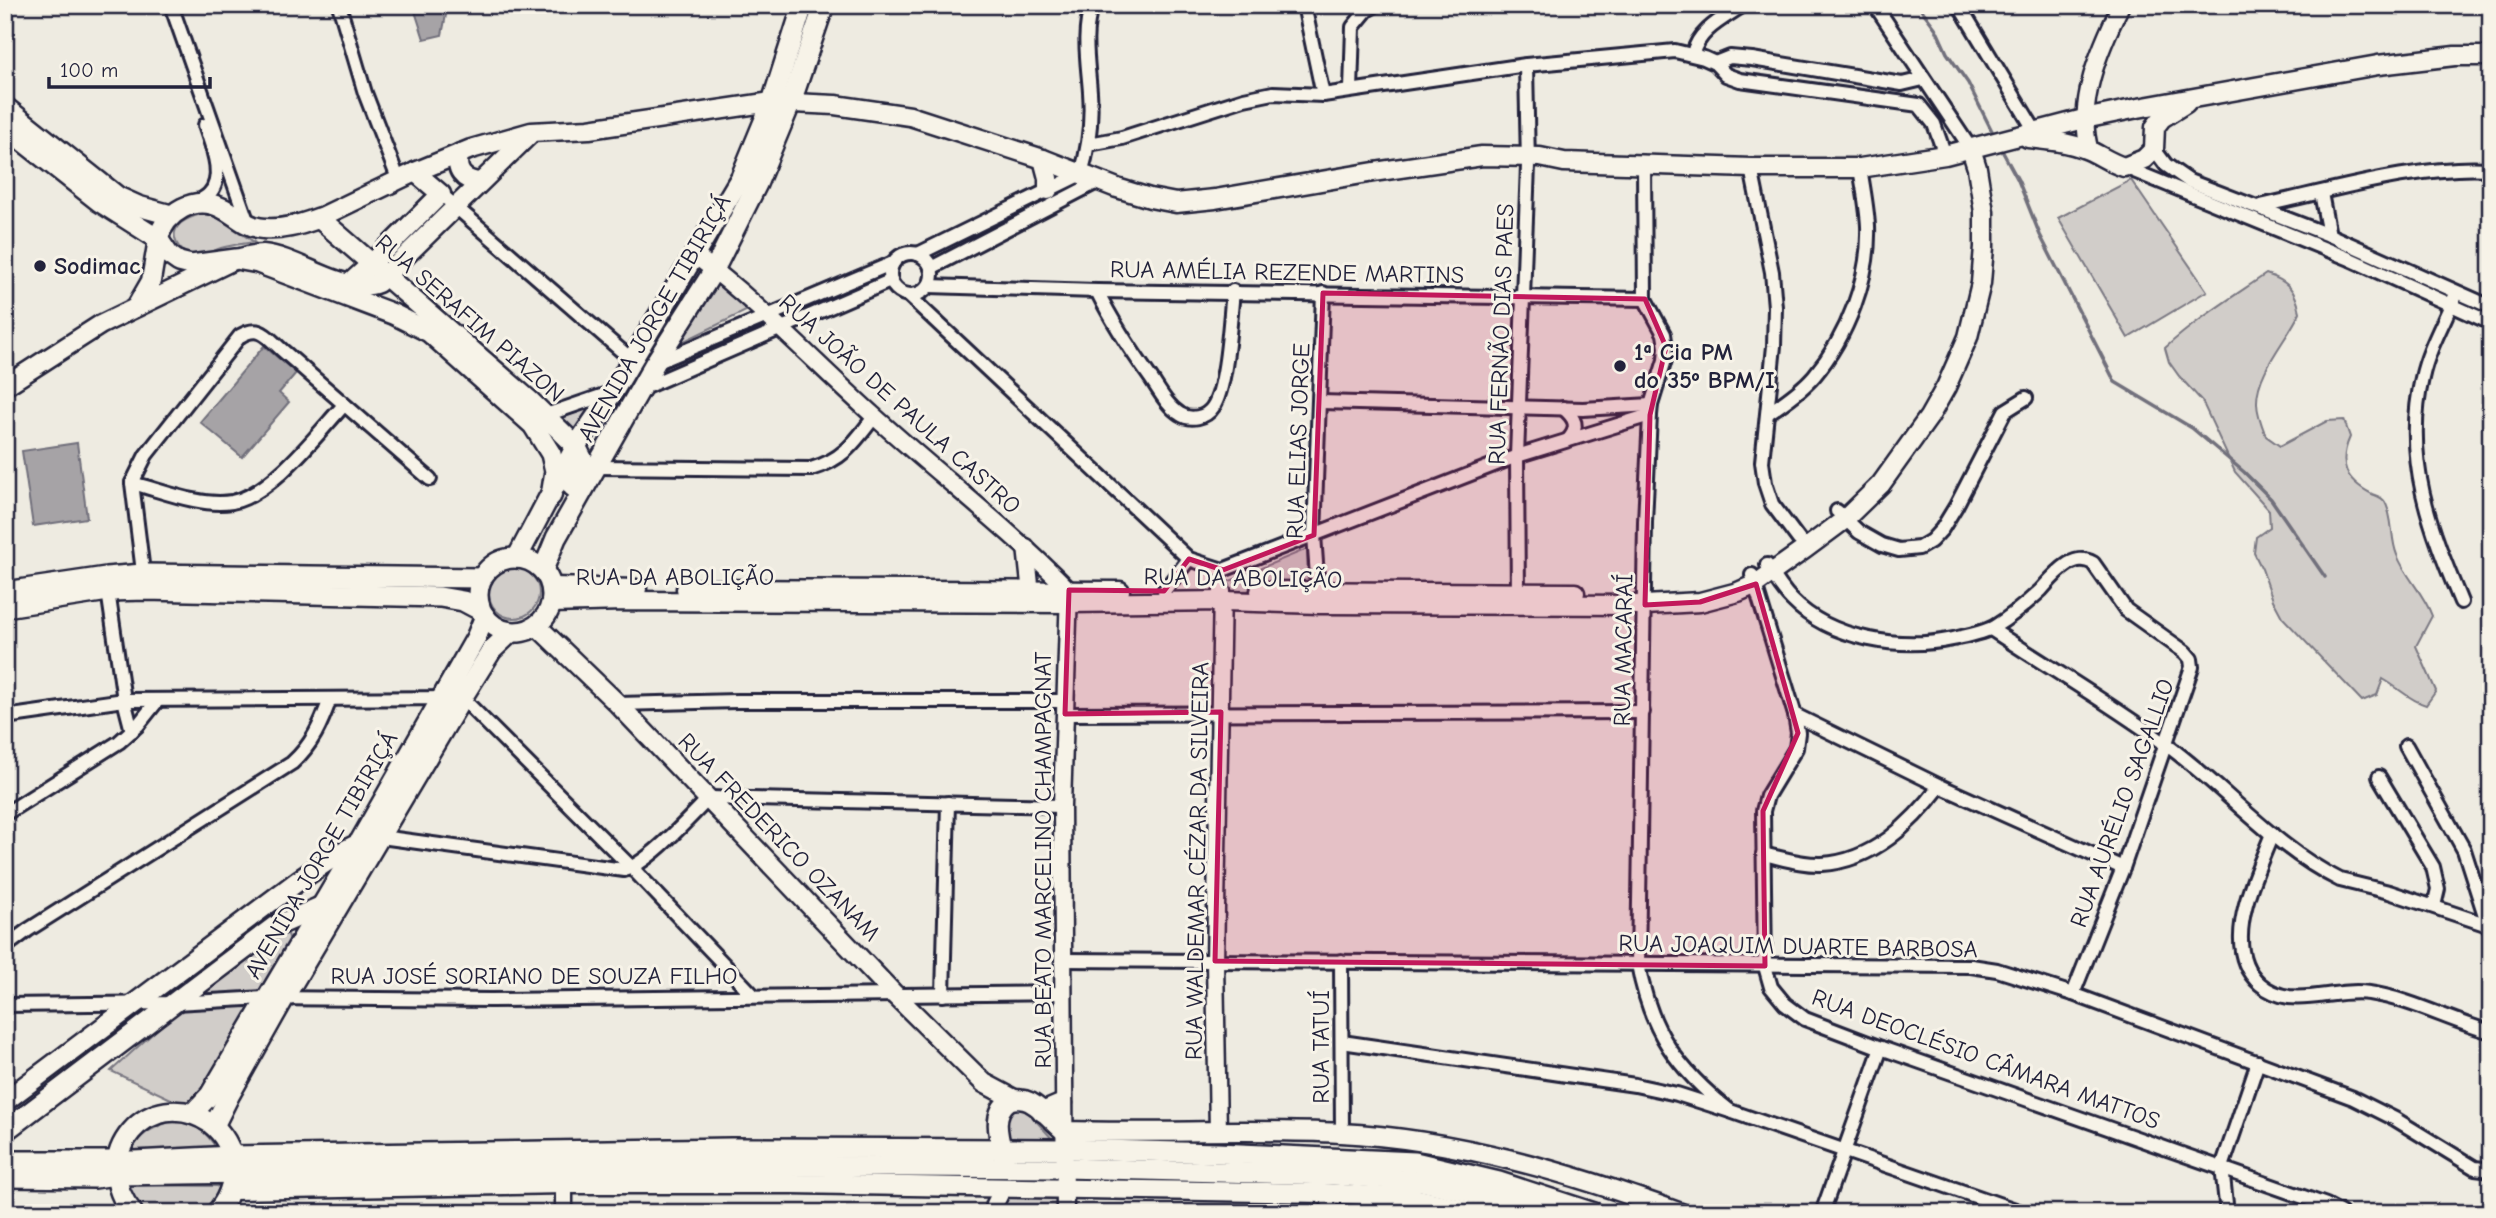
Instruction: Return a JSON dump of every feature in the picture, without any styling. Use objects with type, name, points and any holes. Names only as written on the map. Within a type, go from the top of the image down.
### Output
[{"type":"main road","name":"AVENIDA JORGE TIBIRIÇÁ","points":[[549,587],[556,538],[655,363],[714,270],[757,184],[782,102],[803,5]]},
{"type":"main road","name":"AVENIDA JORGE TIBIRIÇÁ","points":[[517,558],[576,446],[613,392],[741,177],[782,102],[824,5]]},
{"type":"main road","points":[[136,307],[151,281],[160,230],[171,215],[194,204],[210,203],[249,226],[275,229],[319,218],[466,151],[531,132],[589,130],[782,102],[835,105],[910,116],[1150,198],[1176,203],[1428,163],[1494,156],[1528,161],[1751,169],[1860,168],[1978,148],[2084,119],[2138,108],[2378,65],[2455,56],[2491,56]]},
{"type":"main road","points":[[2155,127],[2168,114],[2196,98]]},
{"type":"main road","points":[[5,107],[118,197],[171,215]]},
{"type":"main road","points":[[2022,136],[2063,142],[2123,167],[2144,159],[2154,149],[2155,127],[2138,108]]},
{"type":"main road","points":[[5,127],[100,202],[158,239],[169,255],[179,262],[191,265],[254,254],[273,256],[348,284],[370,286],[379,270],[441,194],[415,172]]},
{"type":"main road","points":[[379,270],[455,206],[531,132]]},
{"type":"main road","name":"RUA DA ABOLIÇÃO","points":[[549,587],[637,601],[1223,596],[1318,590],[1700,602],[1738,592],[1881,484],[1906,452],[1946,387],[1975,313],[1981,283],[1984,212],[1977,168],[1978,148]]},
{"type":"main road","points":[[466,151],[457,166],[463,176],[468,180],[485,177]]},
{"type":"main road","points":[[466,151],[482,153],[486,159],[485,177]]},
{"type":"main road","points":[[1042,159],[1048,178],[1048,190]]},
{"type":"main road","name":"RUA SERAFIM PIAZON","points":[[319,218],[546,415],[576,446]]},
{"type":"main road","points":[[5,386],[100,325],[136,307],[236,259],[258,263],[393,314],[429,332],[533,425],[546,442],[555,471],[551,496]]},
{"type":"main road","points":[[556,538],[562,511],[582,469],[583,460],[576,446]]},
{"type":"main road","name":"RUA DA ABOLIÇÃO","points":[[1762,574],[1799,540],[1840,516]]},
{"type":"main road","points":[[145,582],[440,597],[463,601],[482,613],[499,629],[510,633],[537,626],[547,615],[549,587],[527,559],[517,558],[495,563],[482,578],[478,591],[482,613]]},
{"type":"main road","points":[[5,592],[145,582],[482,578]]},
{"type":"main road","points":[[5,607],[107,584]]},
{"type":"main road","name":"RUA DA ABOLIÇÃO","points":[[1069,597],[1164,591],[1318,604],[1518,598]]},
{"type":"main road","name":"AVENIDA JORGE TIBIRIÇÁ","points":[[215,1126],[301,939],[328,910],[359,843],[476,638],[482,613]]},
{"type":"main road","name":"RUA FREDERICO OZANAM","points":[[537,626],[618,704],[894,994],[984,1083],[1014,1099],[1030,1102],[1042,1112],[1064,1149]]},
{"type":"main road","name":"AVENIDA JORGE TIBIRIÇÁ","points":[[192,1114],[210,1095],[275,998],[328,910],[381,837],[492,650],[510,633]]},
{"type":"main road","points":[[5,1101],[298,881],[338,853],[359,843]]},
{"type":"main road","points":[[5,1131],[274,928],[328,910]]},
{"type":"main road","points":[[274,928],[285,928],[301,939]]},
{"type":"main road","points":[[73,1050],[82,1066],[82,1074]]},
{"type":"main road","name":"RUA FREDERICO OZANAM","points":[[984,1083],[998,1114],[1004,1169]]},
{"type":"main road","points":[[998,1114],[1007,1102],[1014,1099]]},
{"type":"main road","points":[[1042,1112],[1063,1103]]},
{"type":"main road","points":[[133,1213],[123,1202],[116,1167],[125,1139],[141,1122],[171,1111],[192,1114],[215,1126],[223,1136],[232,1173],[222,1206],[216,1213]]},
{"type":"main road","points":[[6,1164],[564,1184],[1004,1169],[1064,1149],[1218,1132],[1342,1133],[1423,1142],[1482,1153],[1591,1182],[1681,1213]]},
{"type":"main road","points":[[232,1173],[731,1148],[1004,1169],[1065,1190],[1324,1193],[1414,1198],[1481,1213]]},
{"type":"main road","points":[[1064,1149],[1421,1181],[1504,1200],[1544,1213]]},
{"type":"main road","points":[[1064,1149],[1218,1153],[1415,1163],[1499,1182],[1594,1213]]},
{"type":"street","points":[[164,5],[218,171],[209,194],[194,204]]},
{"type":"street","points":[[171,5],[249,226]]},
{"type":"street","points":[[339,5],[365,93],[399,181]]},
{"type":"street","points":[[655,363],[893,263],[902,255],[918,254],[1081,174],[1089,144],[1090,96],[1086,37],[1087,19],[1092,5]]},
{"type":"street","points":[[1304,5],[1323,95]]},
{"type":"street","points":[[1350,90],[1353,27],[1367,10],[1376,5]]},
{"type":"street","points":[[1693,54],[1696,43],[1704,33],[1742,5]]},
{"type":"street","points":[[1875,5],[1941,106],[1978,148]]},
{"type":"street","points":[[1959,5],[2022,136]]},
{"type":"street","points":[[2090,151],[2084,119],[2088,90],[2120,5]]},
{"type":"street","points":[[1089,144],[1122,138],[1244,99],[1273,93],[1323,95],[1526,65],[1675,51],[1693,54],[1715,63],[1726,75],[1740,80],[1941,106]]},
{"type":"street","points":[[1715,63],[1730,57],[1902,84],[1923,79]]},
{"type":"street","name":"RUA FERNÃO DIAS PAES","points":[[1518,598],[1517,456],[1528,161],[1526,65]]},
{"type":"street","points":[[1919,105],[1934,124],[1945,155]]},
{"type":"street","points":[[2154,149],[2166,165],[2189,181],[2329,235],[2491,307]]},
{"type":"street","name":"RUA MACARAÍ","points":[[1644,164],[1645,299],[1664,334],[1667,346],[1650,410],[1638,964],[1644,997],[1671,1052],[1707,1093],[1730,1111]]},
{"type":"street","points":[[2123,167],[2350,259],[2491,323]]},
{"type":"street","points":[[1768,413],[1792,397],[1814,376],[1847,322],[1860,289],[1868,230],[1860,168]]},
{"type":"street","points":[[1751,169],[1772,272],[1775,307],[1774,346],[1762,462],[1772,504],[1799,540]]},
{"type":"street","points":[[2259,207],[2439,170],[2491,169]]},
{"type":"street","points":[[931,268],[1099,181]]},
{"type":"street","points":[[2321,193],[2329,235]]},
{"type":"street","points":[[441,194],[632,360]]},
{"type":"street","points":[[908,295],[920,294],[929,286],[931,268],[925,258],[918,254]]},
{"type":"street","name":"RUA JOÃO DE PAULA CASTRO","points":[[696,256],[779,327],[874,416],[1026,547],[1069,597]]},
{"type":"street","points":[[893,263],[890,281],[897,290],[908,295],[1189,559],[1223,570],[1517,456],[1568,441],[1650,410]]},
{"type":"street","points":[[641,389],[890,281]]},
{"type":"street","name":"RUA AMÉLIA REZENDE MARTINS","points":[[929,286],[1645,299]]},
{"type":"street","points":[[1097,291],[1122,337],[1167,401],[1181,415],[1190,418],[1203,416],[1213,407],[1222,381],[1233,291]]},
{"type":"street","points":[[2456,292],[2431,349],[2422,378],[2416,417],[2415,454],[2432,531],[2461,602]]},
{"type":"street","name":"RUA ELIAS JORGE","points":[[1318,590],[1314,535],[1323,293]]},
{"type":"street","points":[[145,582],[132,483],[146,455],[240,336],[250,330],[261,333],[430,479]]},
{"type":"street","points":[[546,415],[613,392]]},
{"type":"street","points":[[1840,516],[1882,545],[1899,550],[1919,548],[1931,541],[1956,506],[2006,411],[2026,398]]},
{"type":"street","points":[[1321,402],[1650,410]]},
{"type":"street","points":[[132,483],[209,502],[231,502],[251,495],[271,482],[344,405]]},
{"type":"street","points":[[1563,408],[1573,418],[1576,426],[1568,441]]},
{"type":"street","points":[[597,467],[811,469],[837,459],[855,443],[874,416]]},
{"type":"street","points":[[1026,547],[1032,596]]},
{"type":"street","points":[[1164,591],[1189,559]]},
{"type":"street","name":"RUA AURÉLIO SAGALLIO","points":[[1991,629],[2015,614],[2065,566],[2080,559],[2088,560],[2093,563],[2130,614],[2191,659],[2192,667],[2183,700],[2165,743],[2123,868],[2073,994]]},
{"type":"street","points":[[1762,574],[1808,613],[1863,638],[1901,643],[1936,642],[1991,629],[2165,743],[2272,834],[2320,870],[2340,880],[2434,906],[2489,926]]},
{"type":"street","name":"RUA DEOCLÉSIO CÂMARA MATTOS","points":[[1762,574],[1798,733],[1796,748],[1767,796],[1762,811],[1765,966],[1772,987],[1785,1004],[1805,1019],[1881,1048],[2222,1167],[2341,1213]]},
{"type":"street","points":[[107,584],[124,700],[132,731]]},
{"type":"street","name":"RUA WALDEMAR CÉZAR DA SILVEIRA","points":[[1218,1132],[1215,961],[1223,596]]},
{"type":"street","name":"RUA BEATO MARCELINO CHAMPAGNAT","points":[[1065,1213],[1062,806],[1069,597]]},
{"type":"street","points":[[5,717],[124,700],[462,698],[632,868],[754,996]]},
{"type":"street","points":[[5,947],[292,764],[305,752],[315,736],[330,699]]},
{"type":"street","points":[[5,814],[78,770],[132,731],[158,700]]},
{"type":"street","points":[[618,704],[737,701],[1221,712],[1643,712]]},
{"type":"street","points":[[1795,715],[1940,786],[2123,868]]},
{"type":"street","points":[[2406,746],[2464,850],[2489,926]]},
{"type":"street","points":[[2379,777],[2433,867],[2438,889],[2434,906]]},
{"type":"street","points":[[1763,854],[1823,864],[1862,853],[1883,843],[1907,825],[1940,786]]},
{"type":"street","points":[[381,837],[609,870],[632,868],[709,798],[1062,806]]},
{"type":"street","points":[[943,995],[948,803]]},
{"type":"street","points":[[2272,834],[2250,890],[2242,923],[2244,965],[2267,990],[2292,997],[2344,992],[2368,993],[2404,1000],[2491,1032]]},
{"type":"street","name":"RUA JOAQUIM DUARTE BARBOSA","points":[[1063,960],[1971,966],[1997,970],[2073,994],[2353,1098],[2395,1119],[2468,1165],[2491,1170]]},
{"type":"street","name":"RUA TATUÍ","points":[[1342,961],[1342,1133]]},
{"type":"street","name":"RUA JOSÉ SORIANO DE SOUZA FILHO","points":[[5,1005],[175,1003],[275,998],[491,1000],[1063,993]]},
{"type":"street","points":[[1342,1042],[1635,1085],[1677,1094],[1845,1149],[2024,1213]]},
{"type":"street","points":[[1822,1213],[1881,1048]]},
{"type":"street","points":[[2227,1213],[2222,1167],[2258,1062]]},
{"type":"street","points":[[993,1213],[1004,1169]]},
{"type":"street","points":[[564,1184],[564,1213]]},
{"type":"street","points":[[1324,1193],[1333,1213]]},
{"type":"highlighted area","points":[[1323,293],[1645,299],[1666,347],[1650,415],[1645,605],[1700,602],[1756,584],[1798,733],[1763,811],[1765,966],[1215,961],[1221,712],[1065,714],[1069,590],[1164,591],[1189,559],[1223,570],[1314,535]]},
{"type":"shaded area","points":[[413,5],[448,5],[442,35],[424,39]]},
{"type":"shaded area","points":[[2131,180],[2207,291],[2128,338],[2058,218]]},
{"type":"shaded area","points":[[201,214],[213,215],[254,242],[225,247],[202,255],[189,254],[180,248],[175,233],[185,220]]},
{"type":"shaded area","points":[[2266,274],[2289,287],[2296,297],[2300,312],[2267,368],[2258,391],[2257,403],[2263,428],[2266,436],[2280,446],[2327,421],[2344,420],[2350,437],[2345,455],[2346,470],[2355,483],[2385,502],[2397,555],[2432,616],[2416,646],[2436,691],[2426,705],[2383,679],[2377,695],[2362,701],[2282,617],[2254,553],[2256,537],[2270,527],[2269,510],[2235,472],[2202,401],[2169,362],[2165,348],[2177,337]]},
{"type":"shaded area","points":[[717,277],[748,310],[674,346]]},
{"type":"shaded area","points":[[264,346],[296,373],[279,393],[289,402],[242,457],[200,422]]},
{"type":"shaded area","points":[[597,405],[573,439],[553,421]]},
{"type":"shaded area","points":[[77,443],[87,518],[33,526],[22,451]]},
{"type":"shaded area","points":[[1307,549],[1308,590],[1230,591],[1225,583]]},
{"type":"shaded area","points":[[514,568],[532,575],[539,593],[532,611],[514,618],[496,611],[489,593],[496,575]]},
{"type":"shaded area","points":[[288,934],[290,941],[196,1098],[186,1106],[111,1071],[182,1007],[281,935]]},
{"type":"shaded area","points":[[1016,1106],[1028,1112],[1056,1143],[1004,1142],[1008,1111]]},
{"type":"shaded area","points":[[169,1122],[185,1123],[198,1128],[209,1137],[218,1151],[132,1150],[147,1132]]},
{"type":"shaded area","points":[[125,1185],[220,1186],[212,1203],[201,1213],[143,1213],[136,1207]]},
{"type":"shaded area","points":[[1008,1196],[1056,1199],[1059,1213],[1002,1213],[1004,1201]]},
{"type":"waterway","points":[[1918,5],[1936,29],[1947,53],[1968,83],[1994,135]]},
{"type":"waterway","points":[[1999,145],[2018,180],[2040,235],[2115,382],[2192,428],[2244,472],[2271,499],[2325,577]]},
{"type":"place","name":"Sodimac","points":[[40,266]]},
{"type":"place","name":"1ª Cia PM do 35º BPM/I","points":[[1620,366]]}]
